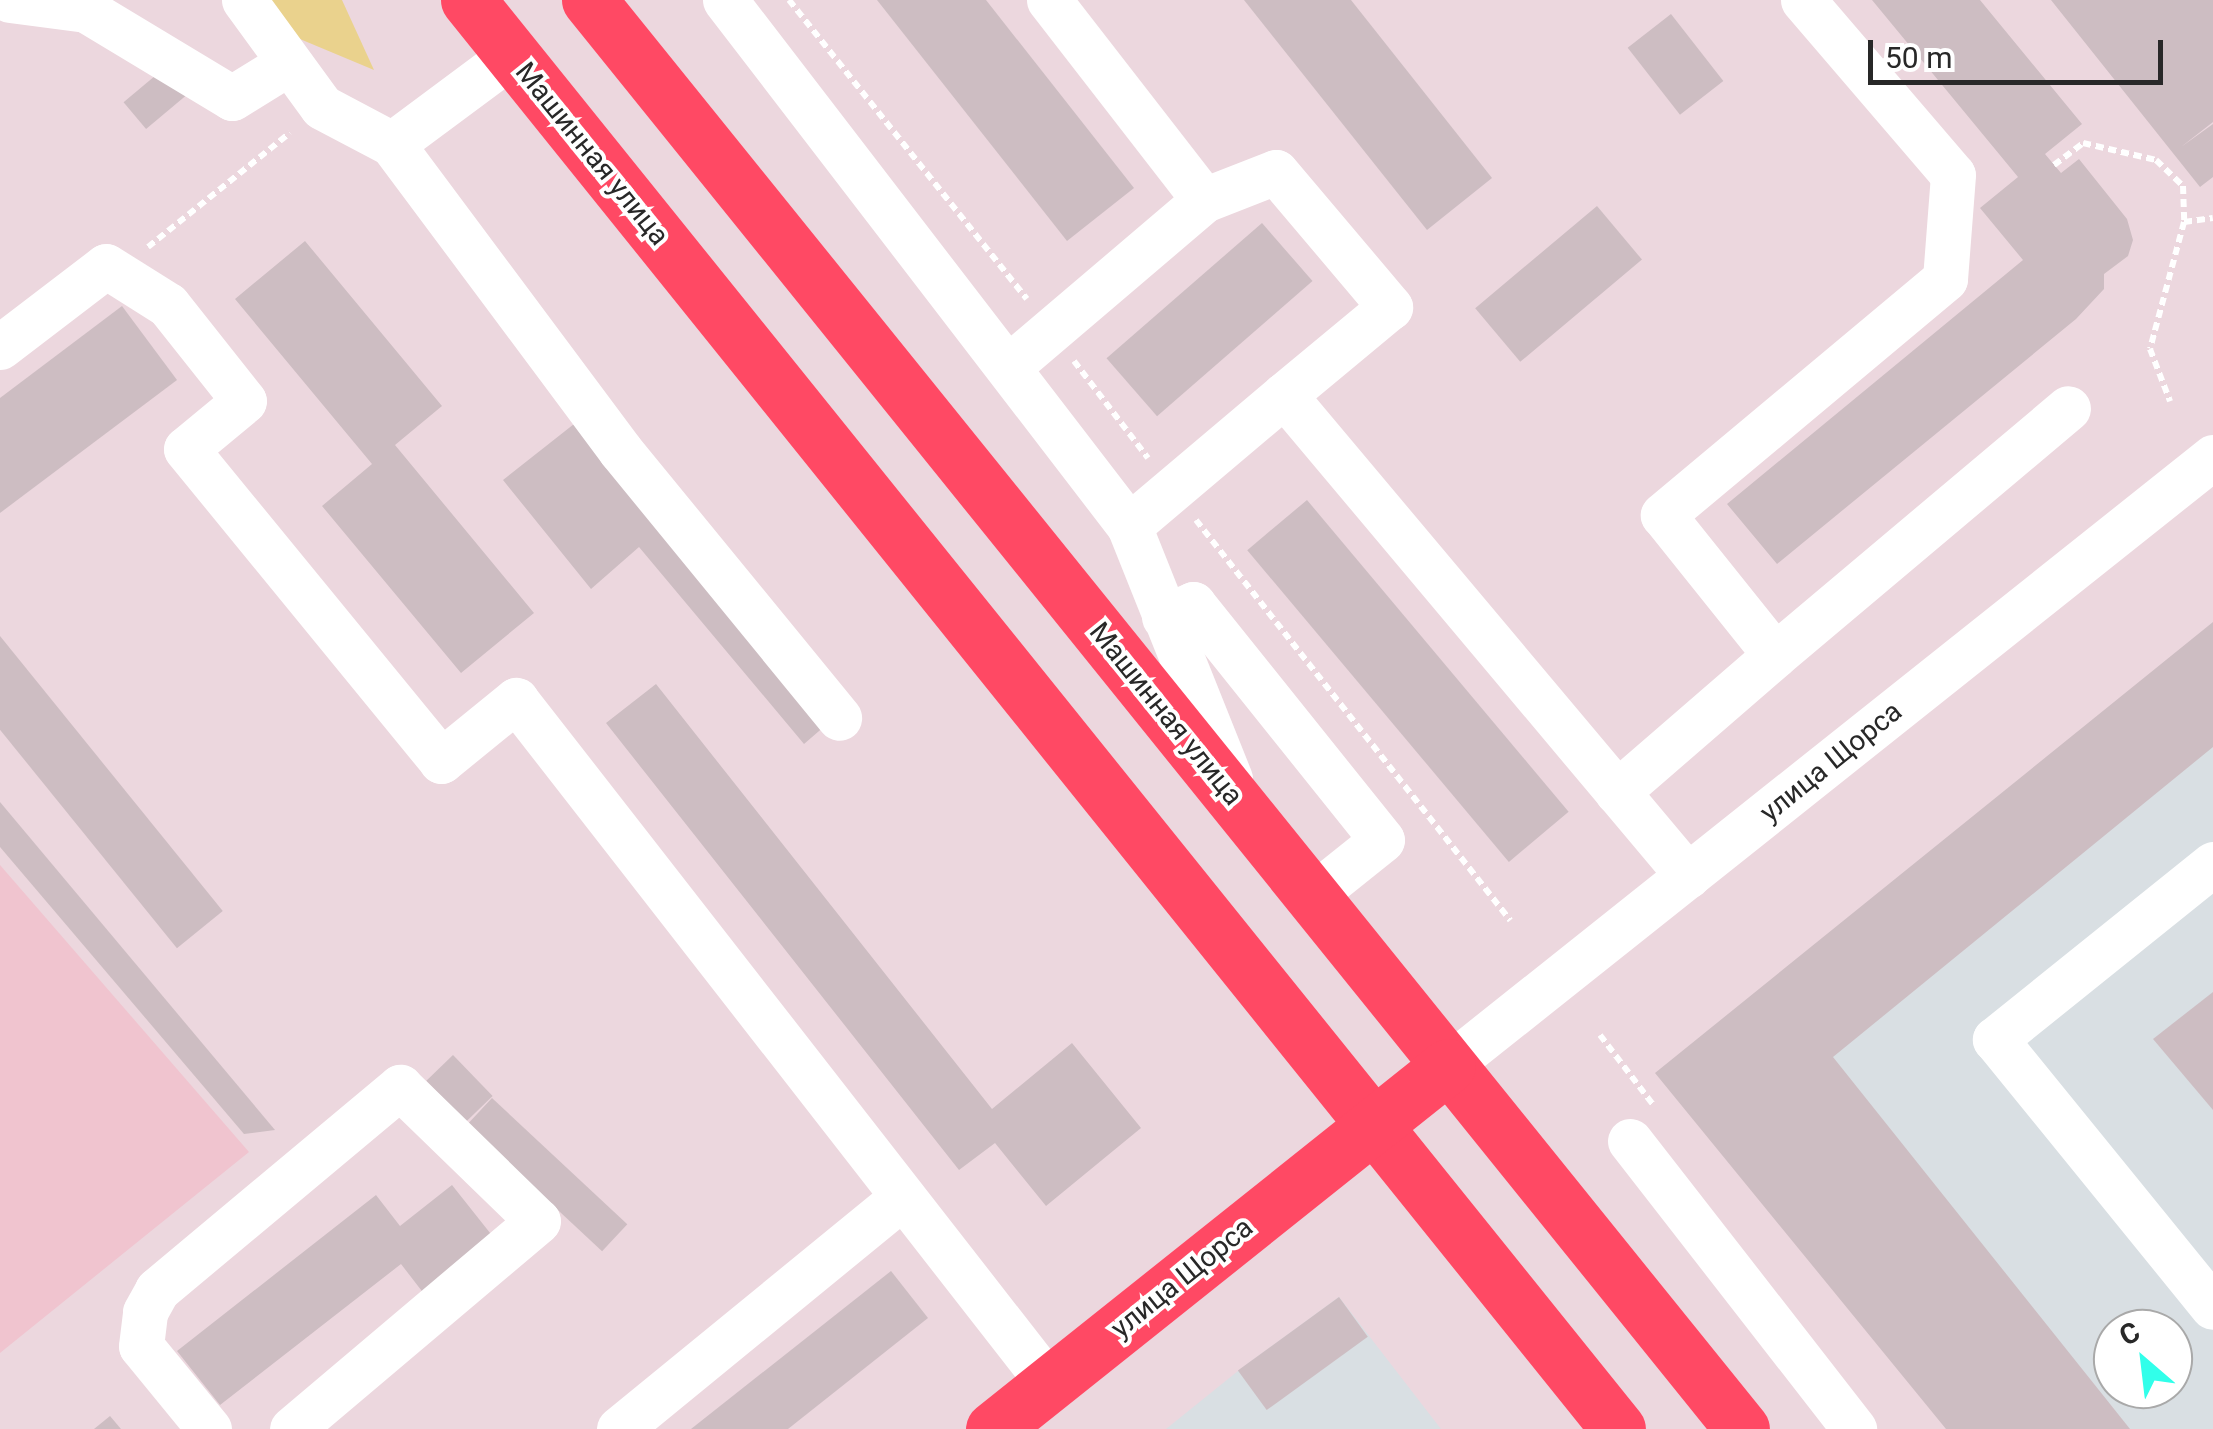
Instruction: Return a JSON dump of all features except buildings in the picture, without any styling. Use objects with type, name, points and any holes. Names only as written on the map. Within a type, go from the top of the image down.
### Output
[{"type":"main road","name":"Машинная улица","points":[[468,0],[1371,1128],[1618,1429]]},
{"type":"main road","name":"Машинная улица","points":[[588,0],[1742,1429]]},
{"type":"main road","name":"улица Щорса","points":[[993,1429],[1448,1066]]},
{"type":"street","points":[[10,0],[86,10],[232,98],[286,64]]},
{"type":"street","points":[[244,0],[286,64],[322,107],[392,144],[620,450],[839,718]]},
{"type":"street","points":[[725,0],[1130,526],[1242,808]]},
{"type":"street","points":[[1049,0],[1204,200]]},
{"type":"street","points":[[1775,655],[1663,515],[1944,278],[1954,175],[1803,0]]},
{"type":"street","points":[[392,144],[512,55]]},
{"type":"street","points":[[1008,366],[1204,200],[1276,172],[1390,307],[1130,526]]},
{"type":"street","points":[[0,347],[106,266],[168,306],[244,401],[186,449],[440,761],[516,700],[1049,1384]]},
{"type":"street","points":[[1284,396],[1688,876]]},
{"type":"street","points":[[1616,792],[2068,408]]},
{"type":"street","name":"улица Щорса","points":[[1448,1066],[2213,457]]},
{"type":"street","points":[[1164,617],[1193,604],[1382,840],[1312,896]]},
{"type":"street","points":[[2213,864],[1995,1040],[2213,1307]]},
{"type":"street","points":[[209,1429],[142,1346],[145,1312],[157,1290],[400,1087],[538,1221],[292,1429]]},
{"type":"street","points":[[1630,1141],[1854,1429]]},
{"type":"street","points":[[619,1429],[901,1198]]},
{"type":"path","points":[[790,0],[1510,920]]},
{"type":"path","points":[[106,266],[127,264],[322,107]]},
{"type":"path","points":[[2054,165],[2082,143],[2156,160],[2182,186],[2184,222],[2150,348],[2170,401]]},
{"type":"path","points":[[2184,222],[2213,218]]},
{"type":"shaded area","points":[[260,0],[342,0],[374,70],[276,29]]},
{"type":"shaded area","points":[[2213,747],[2213,1429],[1946,1429],[1771,980]]},
{"type":"shaded area","points":[[0,865],[249,1152],[0,1353]]},
{"type":"shaded area","points":[[1339,1297],[1441,1429],[1166,1429],[1238,1371]]}]
